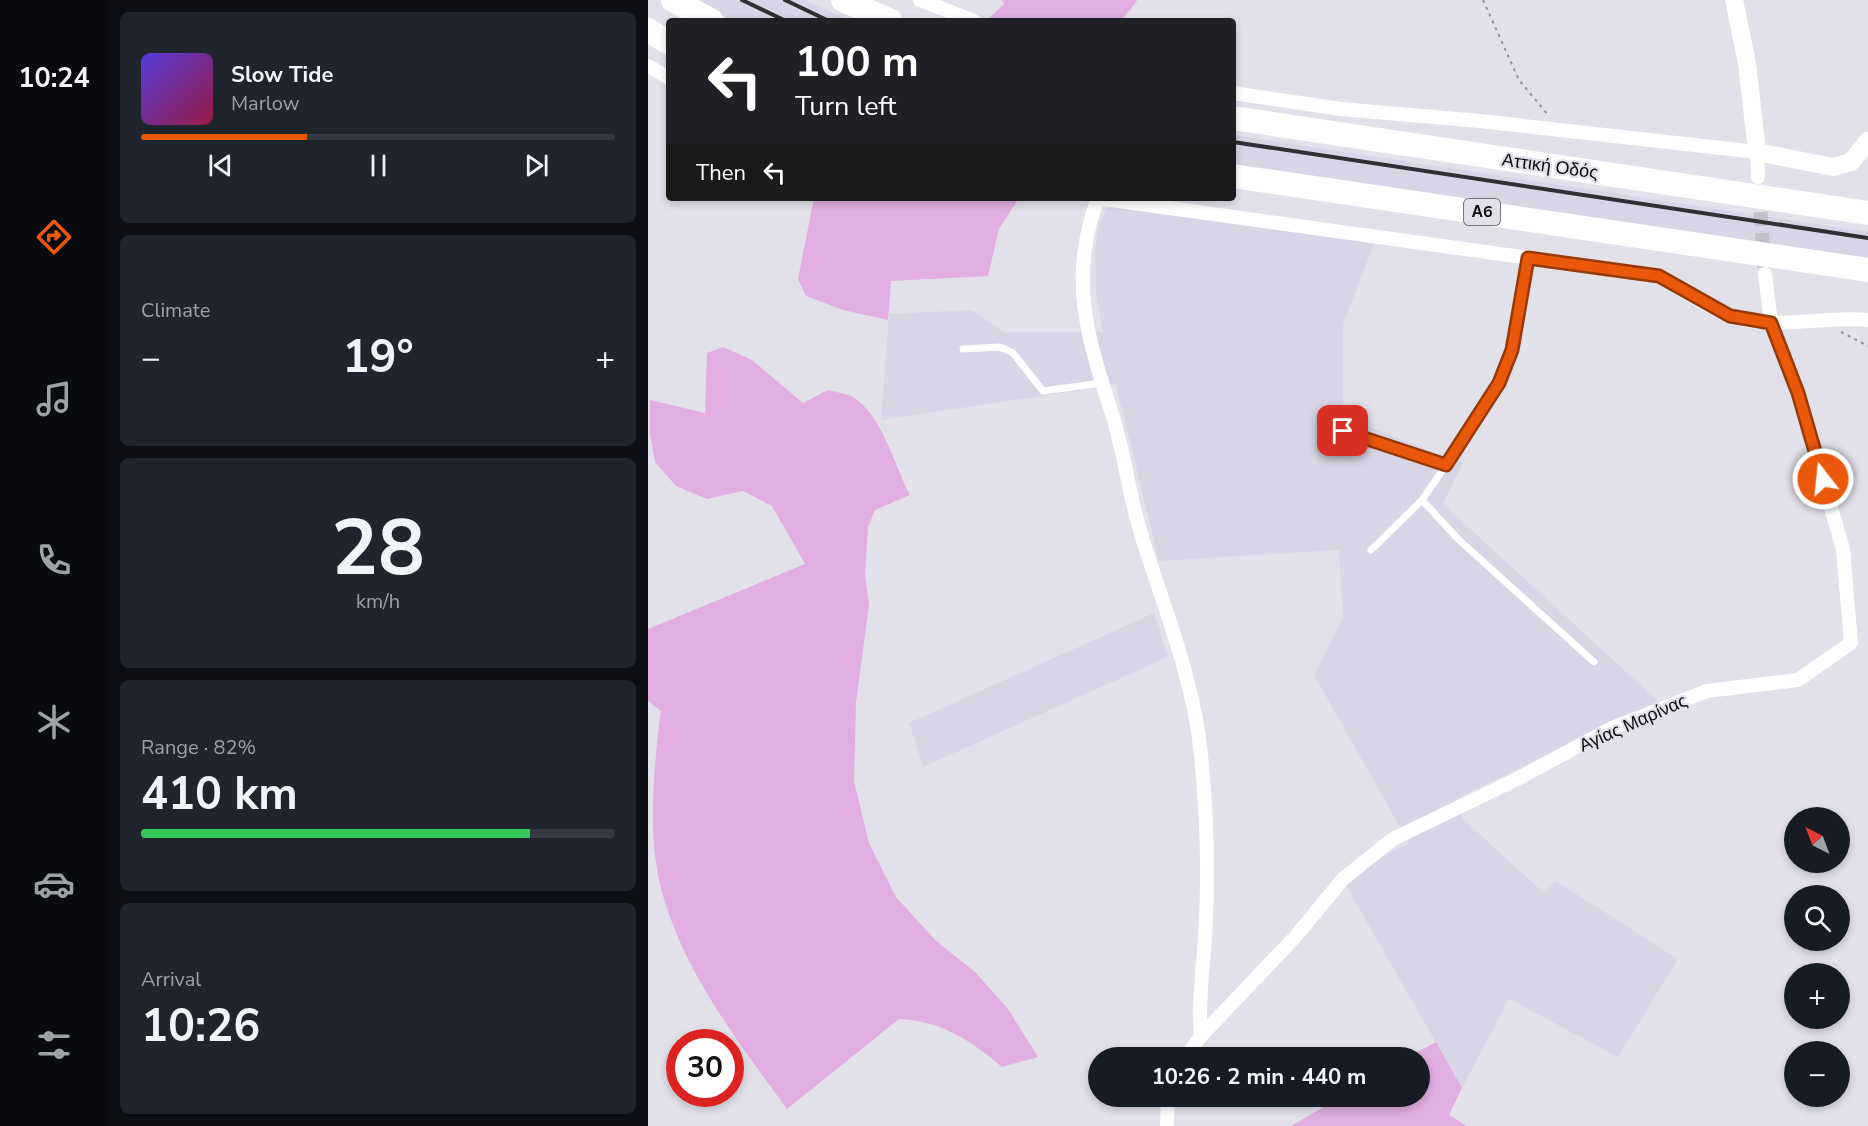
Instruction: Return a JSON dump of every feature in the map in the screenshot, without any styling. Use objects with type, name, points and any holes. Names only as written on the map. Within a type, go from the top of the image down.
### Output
[{"type":"highway","points":[[673,0],[706,18]]},
{"type":"highway","points":[[843,0],[884,18]]},
{"type":"highway","points":[[873,0],[906,18]]},
{"type":"highway","points":[[648,30],[666,41]]},
{"type":"highway","name":"Αττική Οδός","points":[[1236,118],[1868,213]]},
{"type":"highway","name":"Α6","points":[[1236,176],[1868,270]]},
{"type":"street","points":[[920,0],[966,18]]},
{"type":"street","points":[[1734,0],[1747,63],[1758,177]]},
{"type":"street","points":[[648,66],[666,76]]},
{"type":"street","points":[[1236,93],[1341,109],[1757,152],[1833,167],[1851,162],[1868,141]]},
{"type":"street","points":[[1097,201],[1087,227],[1081,263],[1083,299],[1102,383],[1120,438],[1141,535],[1189,683],[1201,752],[1206,872],[1205,937],[1200,981],[1202,1036]]},
{"type":"street","points":[[1120,201],[1659,276],[1730,316],[1771,323],[1847,318],[1868,320]]},
{"type":"street","points":[[1765,274],[1771,323]]},
{"type":"street","name":"Αγίας Μαρίνας","points":[[1194,1047],[1296,936],[1343,879],[1393,839],[1517,779],[1612,728],[1707,691],[1798,680],[1851,643],[1844,549],[1798,393],[1771,323]]},
{"type":"street","points":[[1167,1126],[1168,1107]]},
{"type":"lane","points":[[1371,550],[1422,500],[1499,383],[1512,350],[1528,258]]},
{"type":"lane","points":[[963,349],[1000,347],[1013,353],[1043,391],[1102,383]]},
{"type":"lane","points":[[1323,425],[1446,465]]},
{"type":"lane","points":[[1422,500],[1459,540],[1594,662]]},
{"type":"path","points":[[1483,0],[1519,80],[1543,109],[1568,131]]},
{"type":"path","points":[[1817,320],[1868,346]]},
{"type":"shaded area","points":[[693,0],[805,0],[844,18],[727,18]]},
{"type":"shaded area","points":[[1002,0],[1137,1],[1123,18],[989,18],[1004,4]]},
{"type":"shaded area","points":[[1236,135],[1868,232],[1868,261],[1236,165]]},
{"type":"shaded area","points":[[813,201],[1017,201],[999,229],[988,276],[891,281],[888,320],[843,310],[806,296],[798,279]]},
{"type":"shaded area","points":[[1110,203],[1377,236],[1343,325],[1343,417],[1463,463],[1443,504],[1658,701],[1456,799],[1463,819],[1544,893],[1556,881],[1678,959],[1618,1057],[1509,999],[1462,1088],[1345,884],[1374,860],[1409,843],[1314,675],[1343,617],[1339,550],[1159,561],[1116,385],[881,420],[889,314],[972,310],[1004,332],[1103,332],[1096,294],[1095,250],[1099,224]]},
{"type":"shaded area","points":[[723,347],[752,360],[803,403],[828,390],[851,396],[871,414],[886,441],[910,495],[875,510],[868,527],[865,574],[869,605],[856,702],[854,781],[869,843],[896,897],[935,940],[975,972],[1008,1009],[1038,1057],[1002,1067],[967,1040],[955,1034],[929,1024],[899,1019],[787,1109],[744,1050],[744,1029],[730,1029],[711,1001],[680,942],[668,912],[656,860],[653,796],[661,711],[648,701],[648,629],[805,564],[772,506],[743,491],[707,499],[676,486],[655,462],[650,435],[650,400],[705,413],[707,353]]},
{"type":"shaded area","points":[[1154,613],[1168,657],[923,767],[909,723]]},
{"type":"shaded area","points":[[1436,1042],[1462,1088],[1449,1115],[1467,1126],[1291,1126],[1324,1107],[1430,1107],[1430,1047],[1427,1047]]},
{"type":"tunnel","points":[[1759,191],[1765,274]]},
{"type":"railway","points":[[742,0],[780,18]]},
{"type":"railway","points":[[785,0],[823,18]]},
{"type":"railway","points":[[1236,142],[1868,238]]},
{"type":"route","points":[[1343,431],[1446,465],[1499,383],[1512,350],[1528,258],[1659,276],[1730,316],[1771,323],[1798,393],[1823,479]]}]
